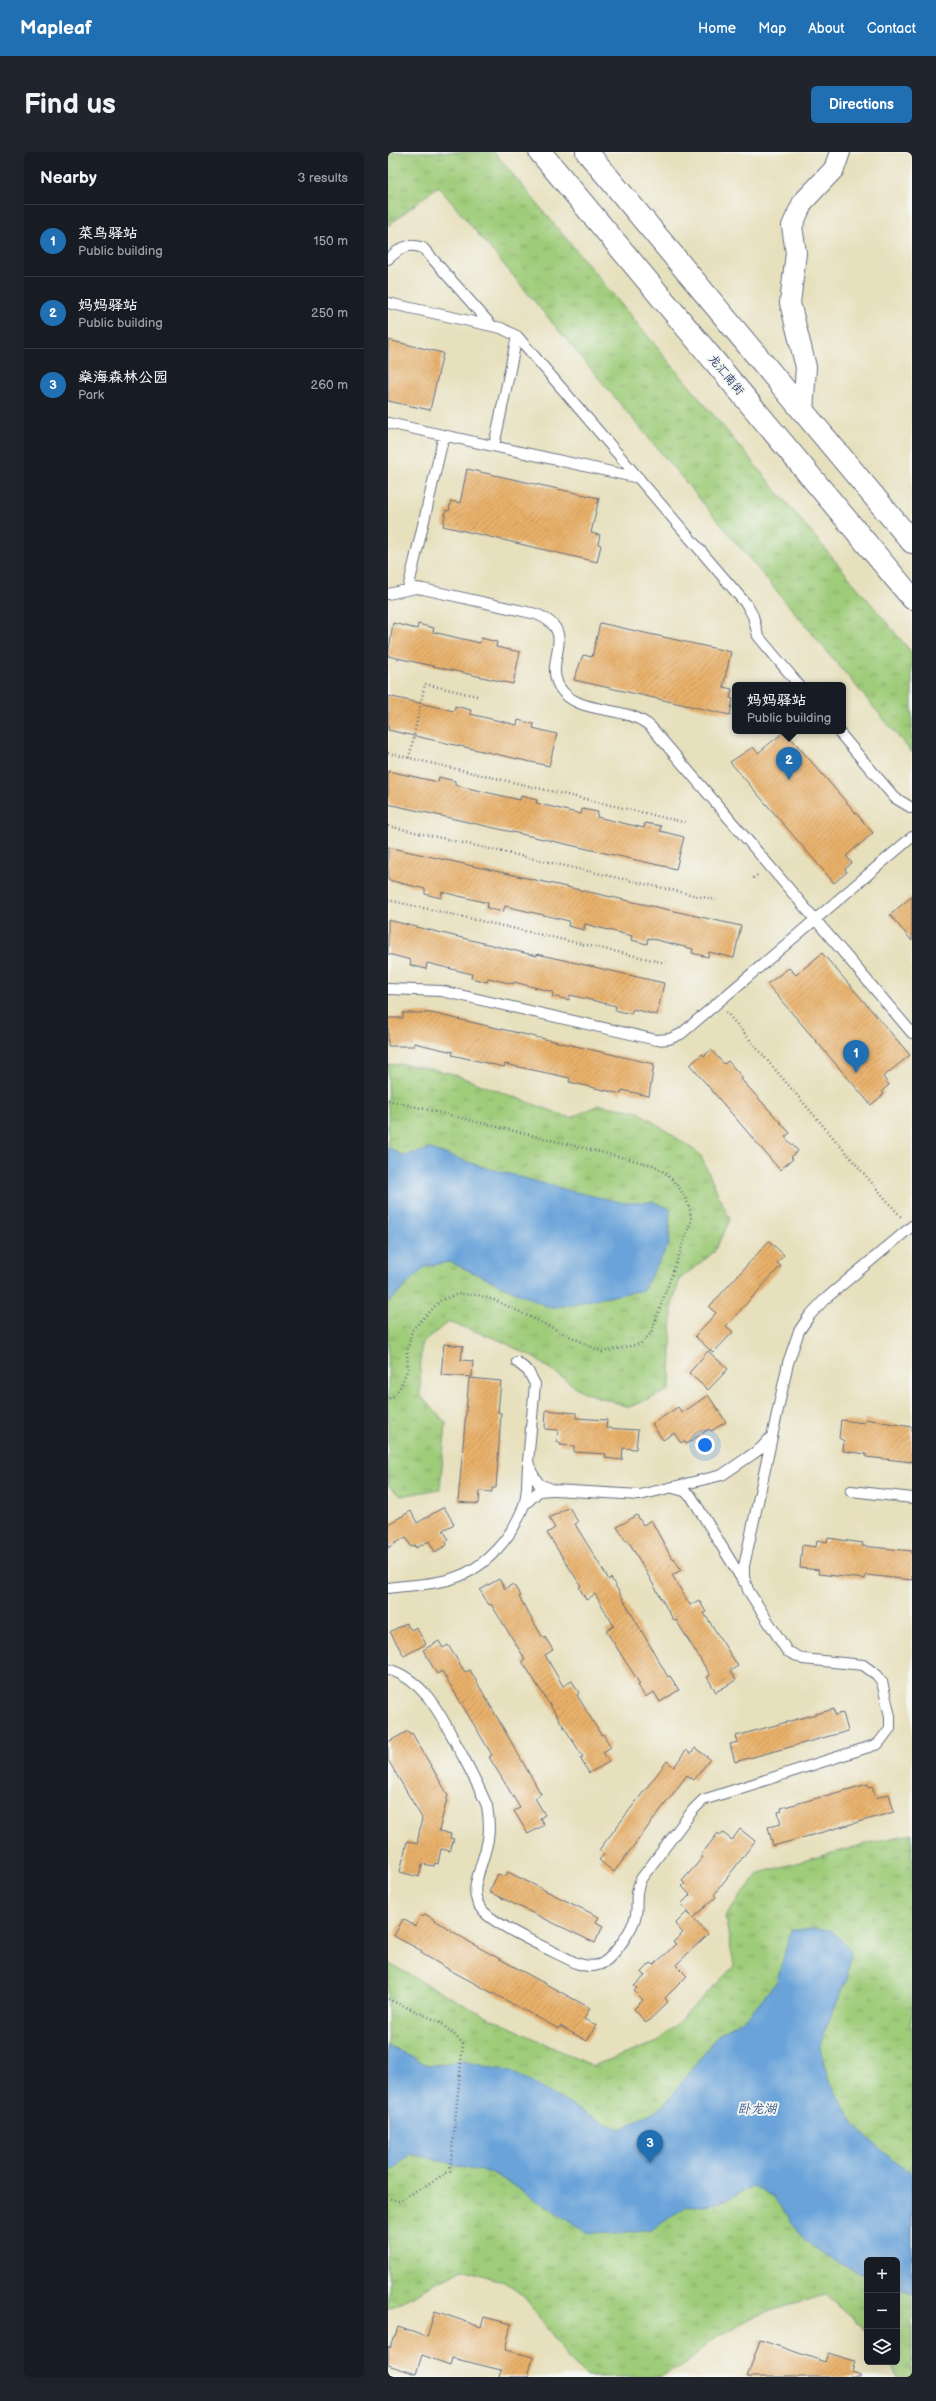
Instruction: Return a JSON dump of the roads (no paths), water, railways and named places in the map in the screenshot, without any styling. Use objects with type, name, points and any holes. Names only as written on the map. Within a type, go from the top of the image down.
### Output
[{"type":"main road","name":"龙汇南街","points":[[540,152],[912,598]]},
{"type":"main road","points":[[587,152],[912,542]]},
{"type":"street","points":[[804,412],[806,367],[790,302],[796,253],[792,226],[803,202],[834,170],[840,152]]},
{"type":"lane","points":[[388,259],[404,247],[416,246],[424,248],[492,326]]},
{"type":"lane","points":[[388,303],[509,330],[517,336],[747,605],[753,616],[758,636],[796,682]]},
{"type":"lane","points":[[494,446],[517,336]]},
{"type":"lane","points":[[388,423],[639,478]]},
{"type":"lane","points":[[408,589],[444,435]]},
{"type":"lane","points":[[388,594],[408,589],[423,589],[521,610],[536,614],[551,621],[559,634],[559,650],[555,671],[556,680],[565,695],[579,703],[629,714],[644,721],[912,1033]]},
{"type":"lane","points":[[841,734],[896,798],[912,808]]},
{"type":"lane","points":[[388,989],[442,991],[657,1040],[669,1039],[681,1034],[912,837]]},
{"type":"lane","points":[[748,1590],[744,1577],[744,1566],[788,1363],[799,1332],[824,1300],[911,1227]]},
{"type":"lane","points":[[517,1362],[528,1371],[535,1384],[523,1506]]},
{"type":"lane","points":[[388,1588],[444,1581],[475,1569],[499,1548],[523,1506],[539,1491],[554,1490],[634,1495],[670,1487],[727,1473],[760,1449],[772,1434]]},
{"type":"lane","points":[[528,1462],[532,1473],[540,1484],[554,1490]]},
{"type":"lane","points":[[388,1669],[408,1678],[419,1686],[438,1708],[487,1806],[489,1820],[488,1846],[475,1888],[479,1905],[489,1917],[576,1963],[593,1966],[602,1963],[630,1933],[636,1914],[636,1891],[641,1879],[693,1810],[703,1800],[869,1748],[885,1737],[890,1728],[890,1716],[882,1682],[877,1675],[863,1665],[795,1657],[782,1644],[691,1496],[684,1491],[670,1487]]},
{"type":"lane","points":[[851,1491],[912,1498]]},
{"type":"water","points":[[388,1147],[403,1156],[430,1149],[480,1166],[575,1192],[625,1203],[654,1202],[670,1209],[669,1244],[643,1290],[551,1308],[450,1262],[426,1266],[388,1303]]},
{"type":"water","name":"卧龙湖","points":[[830,1929],[851,1950],[847,1979],[819,2044],[828,2078],[855,2126],[897,2164],[912,2173],[912,2294],[900,2289],[900,2257],[864,2257],[864,2274],[834,2261],[807,2242],[773,2197],[754,2186],[718,2203],[685,2207],[652,2230],[617,2234],[587,2232],[495,2174],[411,2154],[388,2173],[388,2045],[429,2066],[462,2061],[516,2073],[596,2120],[621,2129],[665,2105],[718,2035],[748,2016],[777,1981],[791,1930]]},
{"type":"place","name":"妈妈驿站","points":[[789,780]]},
{"type":"place","name":"菜鸟驿站","points":[[856,1073]]},
{"type":"place","name":"燊海森林公园","points":[[650,2163]]}]
